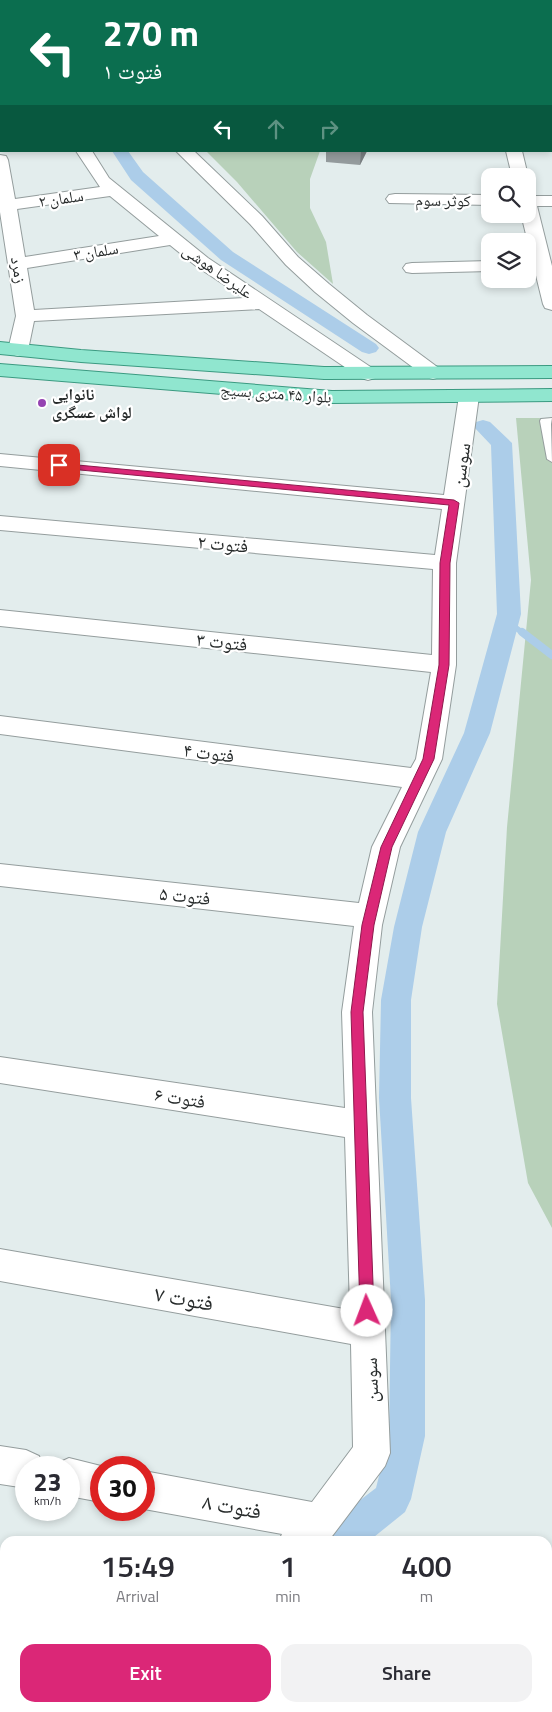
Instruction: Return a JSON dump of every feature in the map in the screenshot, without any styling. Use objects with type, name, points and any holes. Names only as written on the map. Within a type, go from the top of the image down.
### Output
[{"type":"main road","name":"بلوار ۴۵ متری بسیج","points":[[9,349],[324,373],[552,372]]},
{"type":"main road","points":[[70,377],[82,356]]},
{"type":"main road","name":"بلوار ۴۵ متری بسیج","points":[[0,370],[332,397],[552,395]]},
{"type":"street","name":"علیرضا هوشی","points":[[85,152],[104,181],[202,262],[368,374]]},
{"type":"street","points":[[185,152],[256,220],[292,261],[322,288],[360,319],[433,373]]},
{"type":"street","points":[[514,152],[518,168]]},
{"type":"street","name":"زمرد","points":[[0,160],[26,316],[9,349]]},
{"type":"street","name":"سلمان ۲","points":[[8,205],[114,190]]},
{"type":"street","name":"کوثر سوم","points":[[395,199],[481,200]]},
{"type":"street","points":[[536,200],[552,201]]},
{"type":"street","points":[[532,223],[552,304]]},
{"type":"street","name":"سلمان ۳","points":[[18,264],[173,239]]},
{"type":"street","points":[[412,268],[481,266]]},
{"type":"street","points":[[26,316],[264,303]]},
{"type":"street","name":"سوسن","points":[[309,1532],[372,1453],[357,1012],[370,916],[386,847],[429,759],[444,665],[445,563],[470,396]]},
{"type":"street","points":[[0,460],[454,503]]},
{"type":"street","name":"فتوت ۲","points":[[0,523],[445,563]]},
{"type":"street","name":"فتوت ۳","points":[[0,618],[444,665]]},
{"type":"street","name":"فتوت ۴","points":[[0,725],[419,779]]},
{"type":"street","name":"فتوت ۵","points":[[0,875],[370,916]]},
{"type":"street","name":"فتوت ۶","points":[[0,1070],[360,1124]]},
{"type":"street","name":"فتوت ۷","points":[[0,1265],[368,1330]]},
{"type":"street","points":[[0,1465],[15,1468]]},
{"type":"street","name":"فتوت ۸","points":[[155,1493],[309,1532]]},
{"type":"lane","points":[[552,421],[545,421],[552,459]]},
{"type":"green space","points":[[207,152],[320,152],[310,179],[310,208],[326,242],[333,284],[297,252],[237,182]]},
{"type":"green space","points":[[516,418],[552,418],[552,1228],[528,1183],[497,1004],[507,827],[531,580]]},
{"type":"waterway","points":[[121,152],[137,176],[227,256],[369,348]]},
{"type":"waterway","points":[[345,1536],[392,1499],[407,1436],[408,1300],[395,1098],[396,1000],[408,927],[432,832],[477,733],[509,614],[501,443],[483,426]]},
{"type":"waterway","points":[[507,621],[524,634]]},
{"type":"waterway","points":[[522,632],[552,655]]},
{"type":"place","name":"نانوایی لواش عسگری","points":[[42,403]]},
{"type":"route","points":[[59,465],[454,503],[445,563],[444,665],[429,759],[386,847],[368,925],[357,1012],[367,1311]]}]
